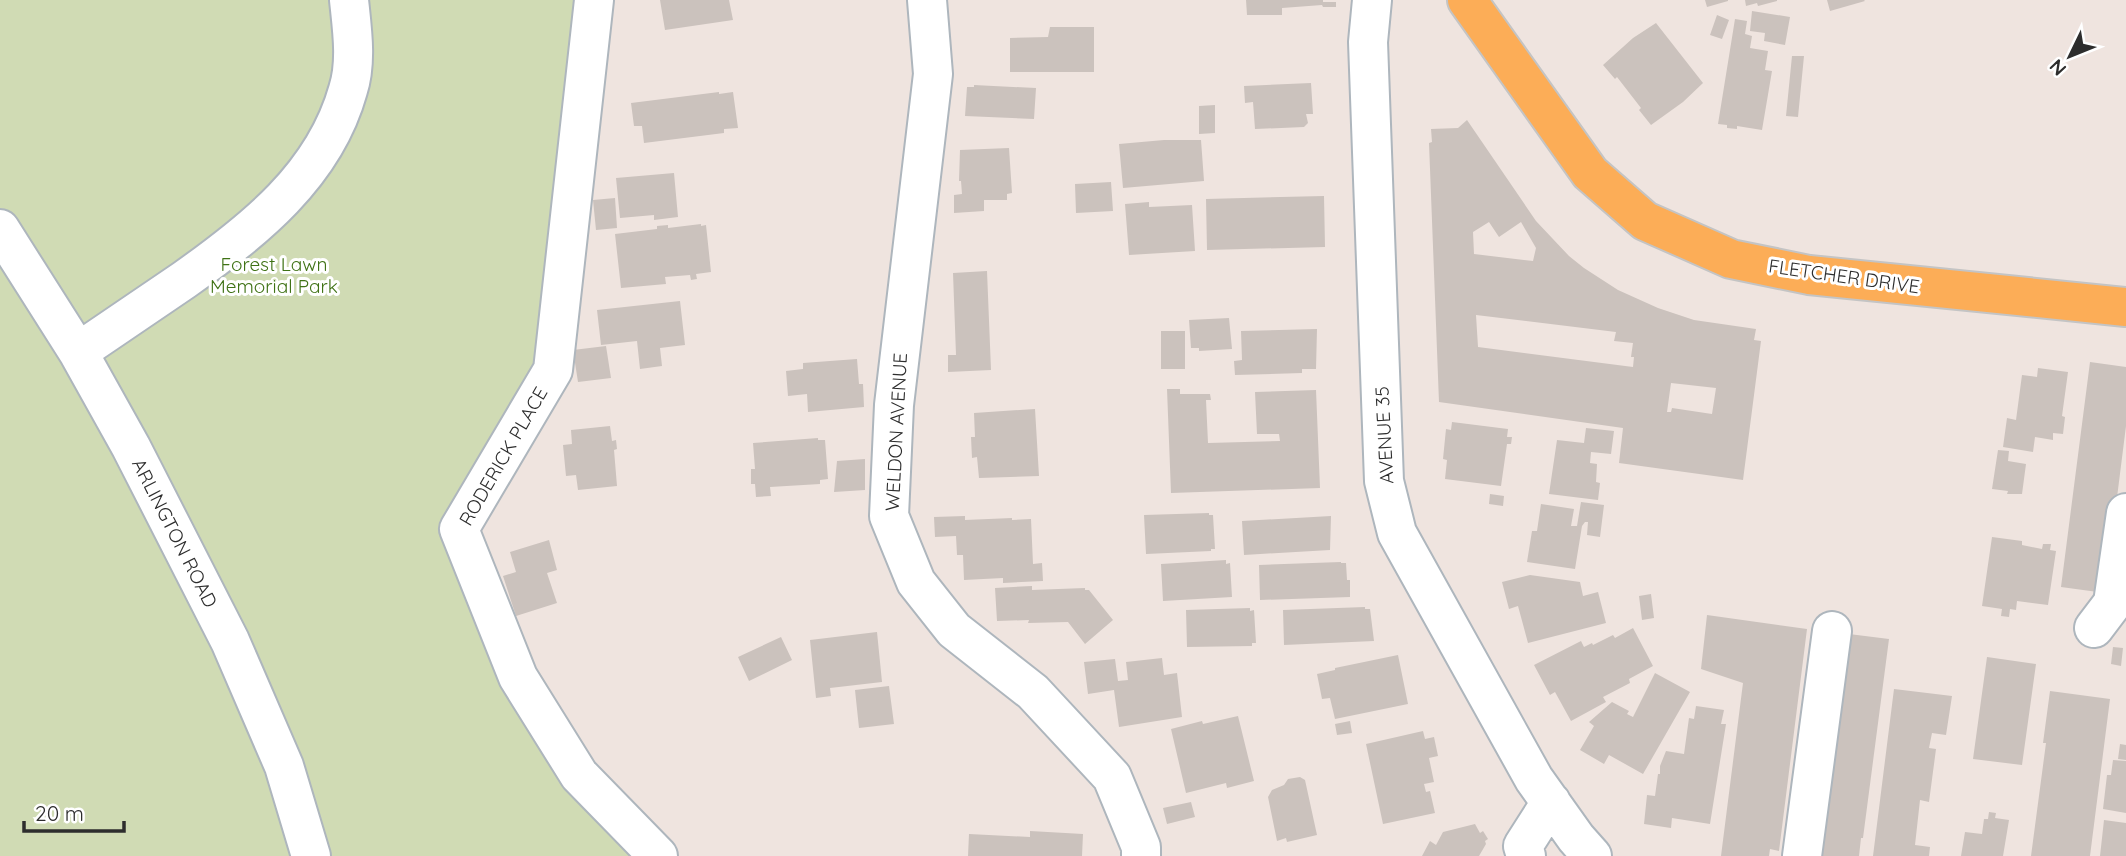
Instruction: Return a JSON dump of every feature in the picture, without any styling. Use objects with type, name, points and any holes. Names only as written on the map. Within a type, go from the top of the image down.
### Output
[{"type":"main road","name":"FLETCHER DRIVE","points":[[1467,0],[1590,173],[1645,221],[1731,259],[1809,275],[2126,307]]},
{"type":"street","points":[[78,352],[230,248],[277,207],[308,172],[336,125],[349,88],[352,57],[349,0]]},
{"type":"street","name":"RODERICK PLACE","points":[[594,0],[553,370],[458,530],[518,677],[579,775],[658,856]]},
{"type":"street","name":"WELDON AVENUE","points":[[927,0],[933,74],[894,405],[889,516],[916,582],[954,630],[1033,692],[1112,777],[1141,847],[1141,856]]},
{"type":"street","name":"AVENUE 35","points":[[1372,0],[1368,42],[1384,481],[1398,533],[1534,779],[1592,856]]},
{"type":"street","name":"ARLINGTON ROAD","points":[[0,229],[78,352],[137,459],[230,641],[285,766],[311,856]]},
{"type":"street","points":[[2094,628],[2113,603],[2126,513]]},
{"type":"street","points":[[1802,856],[1832,631]]},
{"type":"street","points":[[1786,856],[1810,700]]},
{"type":"street","points":[[1526,856],[1523,846],[1551,802]]},
{"type":"green space","name":"Forest Lawn Memorial Park","points":[[0,0],[580,0],[544,371],[484,451],[474,588],[656,856],[0,856]]},
{"type":"building","points":[[660,0],[729,0],[733,20],[665,30]]},
{"type":"building","points":[[1246,0],[1323,0],[1336,2],[1336,7],[1322,5],[1282,8],[1282,15],[1247,15]]},
{"type":"building","points":[[1705,0],[1728,0],[1728,1],[1707,7]]},
{"type":"building","points":[[1745,0],[1777,0],[1777,1],[1746,6]]},
{"type":"building","points":[[1827,0],[1864,0],[1865,1],[1830,11]]},
{"type":"building","points":[[1752,11],[1790,17],[1785,45],[1764,41],[1765,33],[1750,31]]},
{"type":"building","points":[[1717,15],[1729,20],[1722,39],[1710,35]]},
{"type":"building","points":[[1735,19],[1747,21],[1745,34],[1752,36],[1750,48],[1768,51],[1765,70],[1772,71],[1762,130],[1737,126],[1737,129],[1727,128],[1727,125],[1718,124]]},
{"type":"building","points":[[1656,23],[1703,83],[1683,102],[1651,125],[1617,77],[1615,79],[1603,65],[1633,38]]},
{"type":"building","points":[[1050,27],[1094,27],[1094,72],[1010,72],[1010,38],[1048,37]]},
{"type":"building","points":[[1792,56],[1804,56],[1798,117],[1786,116]]},
{"type":"building","points":[[1311,83],[1313,114],[1306,114],[1308,123],[1304,127],[1255,129],[1253,102],[1245,103],[1244,86]]},
{"type":"building","points":[[974,85],[1036,88],[1034,119],[965,116],[967,87]]},
{"type":"building","points":[[733,92],[738,128],[724,129],[724,133],[644,143],[642,126],[634,126],[631,103]]},
{"type":"building","points":[[1215,105],[1215,133],[1199,134],[1199,106]]},
{"type":"building","points":[[1467,120],[1536,221],[1584,268],[1618,290],[1658,308],[1694,320],[1756,329],[1754,340],[1761,341],[1743,480],[1619,463],[1623,428],[1439,402],[1429,143],[1432,142],[1431,129],[1458,128]],"holes":[[[1489,222],[1499,237],[1521,222],[1536,248],[1533,261],[1474,254],[1473,232]],[[1476,315],[1616,332],[1614,341],[1633,343],[1631,357],[1634,357],[1633,367],[1478,347]],[[1671,383],[1716,388],[1712,414],[1672,408],[1671,412],[1667,412]]]},
{"type":"building","points":[[1201,140],[1204,181],[1123,188],[1119,144]]},
{"type":"building","points":[[1009,148],[1012,193],[1007,194],[1007,200],[984,200],[984,211],[954,213],[954,195],[962,194],[959,181],[960,150]]},
{"type":"building","points":[[674,173],[678,217],[654,220],[654,215],[620,218],[616,178]]},
{"type":"building","points":[[1111,182],[1113,211],[1076,213],[1075,184]]},
{"type":"building","points":[[1324,196],[1325,247],[1207,250],[1206,199]]},
{"type":"building","points":[[615,198],[617,228],[596,230],[593,200]]},
{"type":"building","points":[[1149,202],[1149,207],[1192,205],[1195,251],[1129,255],[1125,204]]},
{"type":"building","points":[[668,225],[668,228],[706,225],[711,272],[696,274],[697,279],[691,280],[690,275],[665,277],[666,284],[621,288],[615,234],[657,229],[657,226]]},
{"type":"building","points":[[987,271],[991,370],[948,372],[948,355],[956,355],[953,273]]},
{"type":"building","points":[[680,301],[685,345],[660,348],[662,366],[640,369],[637,341],[601,345],[597,310]]},
{"type":"building","points":[[1229,318],[1232,349],[1199,351],[1199,348],[1191,348],[1189,320]]},
{"type":"building","points":[[1317,329],[1316,369],[1302,369],[1302,373],[1235,375],[1234,361],[1242,360],[1241,331]]},
{"type":"building","points":[[1161,331],[1185,331],[1185,369],[1161,369]]},
{"type":"building","points":[[606,346],[611,378],[578,382],[573,350]]},
{"type":"building","points":[[857,359],[859,384],[863,384],[864,407],[808,412],[807,394],[788,396],[786,371],[803,369],[803,363]]},
{"type":"building","points":[[2090,362],[2126,367],[2126,426],[2105,593],[2061,587]]},
{"type":"building","points":[[2038,368],[2068,372],[2062,416],[2065,417],[2063,434],[2053,433],[2053,440],[2035,437],[2033,452],[2003,447],[2007,418],[2016,420],[2022,375],[2037,377]]},
{"type":"building","points":[[1167,389],[1180,389],[1180,394],[1210,394],[1211,400],[1206,400],[1208,443],[1280,441],[1279,434],[1257,434],[1255,392],[1316,390],[1320,488],[1171,493]]},
{"type":"building","points":[[1035,409],[1039,476],[979,478],[977,457],[972,458],[974,413]]},
{"type":"building","points":[[1452,422],[1508,429],[1507,437],[1512,437],[1511,444],[1507,444],[1501,486],[1445,479],[1447,460],[1443,459],[1446,429],[1451,430]]},
{"type":"building","points":[[610,426],[612,441],[616,440],[617,449],[614,450],[617,486],[578,490],[576,475],[566,476],[563,445],[572,444],[571,430]]},
{"type":"building","points":[[1586,428],[1614,431],[1611,454],[1591,452],[1590,463],[1597,464],[1596,482],[1600,483],[1598,500],[1549,494],[1557,440],[1584,443]]},
{"type":"building","points":[[818,438],[825,440],[828,479],[820,480],[820,484],[770,487],[771,496],[756,497],[755,484],[751,484],[751,469],[755,469],[753,443]]},
{"type":"building","points":[[1998,450],[2009,451],[2008,461],[2026,464],[2022,494],[2007,494],[2008,491],[1992,489]]},
{"type":"building","points":[[865,459],[865,490],[834,492],[837,461]]},
{"type":"building","points":[[1490,494],[1504,496],[1503,506],[1489,504]]},
{"type":"building","points":[[1581,502],[1604,505],[1600,537],[1587,535],[1588,522],[1582,526],[1575,569],[1527,562],[1532,531],[1537,531],[1541,504],[1574,509],[1571,526],[1577,526]]},
{"type":"building","points":[[1144,515],[1213,515],[1215,549],[1146,554]]},
{"type":"building","points":[[965,516],[965,520],[1031,519],[1033,564],[1042,563],[1043,581],[1003,583],[1003,578],[964,580],[963,555],[957,555],[956,536],[935,537],[934,517]]},
{"type":"building","points":[[1331,516],[1330,550],[1244,555],[1242,521]]},
{"type":"building","points":[[1992,537],[2022,541],[2022,545],[2042,549],[2043,544],[2051,544],[2050,550],[2056,551],[2048,605],[2017,601],[2016,610],[2010,609],[2009,617],[2001,616],[2002,609],[1982,606]]},
{"type":"building","points":[[549,540],[557,570],[547,573],[557,603],[516,616],[503,576],[516,572],[510,552]]},
{"type":"building","points":[[1226,560],[1226,564],[1230,563],[1232,597],[1163,601],[1161,564]]},
{"type":"building","points":[[1346,563],[1350,597],[1260,600],[1259,565]]},
{"type":"building","points":[[1530,575],[1580,582],[1583,596],[1598,592],[1606,623],[1528,643],[1518,606],[1509,609],[1502,582]]},
{"type":"building","points":[[1032,586],[1032,590],[1085,588],[1113,620],[1085,644],[1068,622],[997,621],[995,588]]},
{"type":"building","points":[[1651,594],[1654,618],[1642,620],[1639,596]]},
{"type":"building","points":[[1250,608],[1250,611],[1254,610],[1256,643],[1252,643],[1252,646],[1187,647],[1186,610]]},
{"type":"building","points":[[1370,609],[1374,641],[1284,645],[1283,610]]},
{"type":"building","points":[[1707,615],[1807,629],[1779,851],[1770,849],[1769,856],[1721,856],[1743,683],[1701,669]]},
{"type":"building","points":[[1633,628],[1653,666],[1629,679],[1630,683],[1603,697],[1606,702],[1571,721],[1555,692],[1550,695],[1534,665],[1581,641],[1584,647],[1592,643],[1593,645],[1613,635],[1615,638]]},
{"type":"building","points":[[877,632],[882,682],[830,688],[831,696],[816,698],[810,640]]},
{"type":"building","points":[[1841,633],[1889,639],[1859,856],[1813,856]]},
{"type":"building","points":[[781,637],[792,660],[749,681],[738,657]]},
{"type":"building","points":[[2113,647],[2123,648],[2121,666],[2111,664]]},
{"type":"building","points":[[1398,655],[1408,704],[1335,719],[1330,698],[1322,699],[1317,674]]},
{"type":"building","points":[[1987,657],[2036,664],[2022,765],[1973,759]]},
{"type":"building","points":[[1162,658],[1164,675],[1177,673],[1182,717],[1119,727],[1114,690],[1088,694],[1084,662],[1115,659],[1118,681],[1128,680],[1126,662]]},
{"type":"building","points":[[1655,673],[1690,692],[1643,774],[1609,755],[1604,764],[1580,750],[1594,726],[1589,722],[1612,702],[1629,711],[1627,714],[1633,717]]},
{"type":"building","points":[[889,686],[894,724],[859,728],[855,690]]},
{"type":"building","points":[[1894,689],[1952,696],[1946,735],[1932,733],[1929,748],[1936,749],[1929,802],[1920,800],[1915,845],[1930,847],[1929,856],[1873,856]]},
{"type":"building","points":[[2050,691],[2110,699],[2090,856],[2031,856]]},
{"type":"building","points":[[1696,706],[1724,710],[1721,724],[1726,724],[1710,824],[1672,818],[1671,828],[1644,824],[1647,795],[1655,796],[1658,774],[1666,751],[1684,754],[1689,718],[1694,719]]},
{"type":"building","points":[[1238,716],[1254,781],[1227,788],[1226,783],[1186,793],[1171,729]]},
{"type":"building","points":[[1350,721],[1352,733],[1337,735],[1335,724]]},
{"type":"building","points":[[1423,731],[1425,739],[1434,737],[1438,756],[1429,758],[1434,782],[1424,784],[1426,792],[1430,791],[1435,813],[1383,824],[1366,744]]},
{"type":"building","points":[[2120,744],[2126,745],[2126,760],[2118,759]]},
{"type":"building","points":[[2113,760],[2126,761],[2126,813],[2103,809],[2107,775],[2111,775]]},
{"type":"building","points":[[1300,777],[1305,780],[1317,835],[1287,842],[1286,838],[1277,841],[1268,797],[1272,790],[1284,785],[1288,779]]},
{"type":"building","points":[[1191,802],[1195,817],[1167,824],[1163,808]]},
{"type":"building","points":[[1989,812],[1996,813],[1995,818],[2009,820],[2003,856],[1961,856],[1965,832],[1982,834],[1984,819],[1988,819]]},
{"type":"building","points":[[2104,820],[2126,823],[2126,856],[2100,856]]},
{"type":"building","points":[[1475,824],[1480,833],[1483,831],[1488,839],[1479,856],[1422,856],[1430,841],[1436,845],[1443,832]]},
{"type":"building","points":[[1030,831],[1083,834],[1082,856],[968,856],[969,834],[1030,837]]}]
